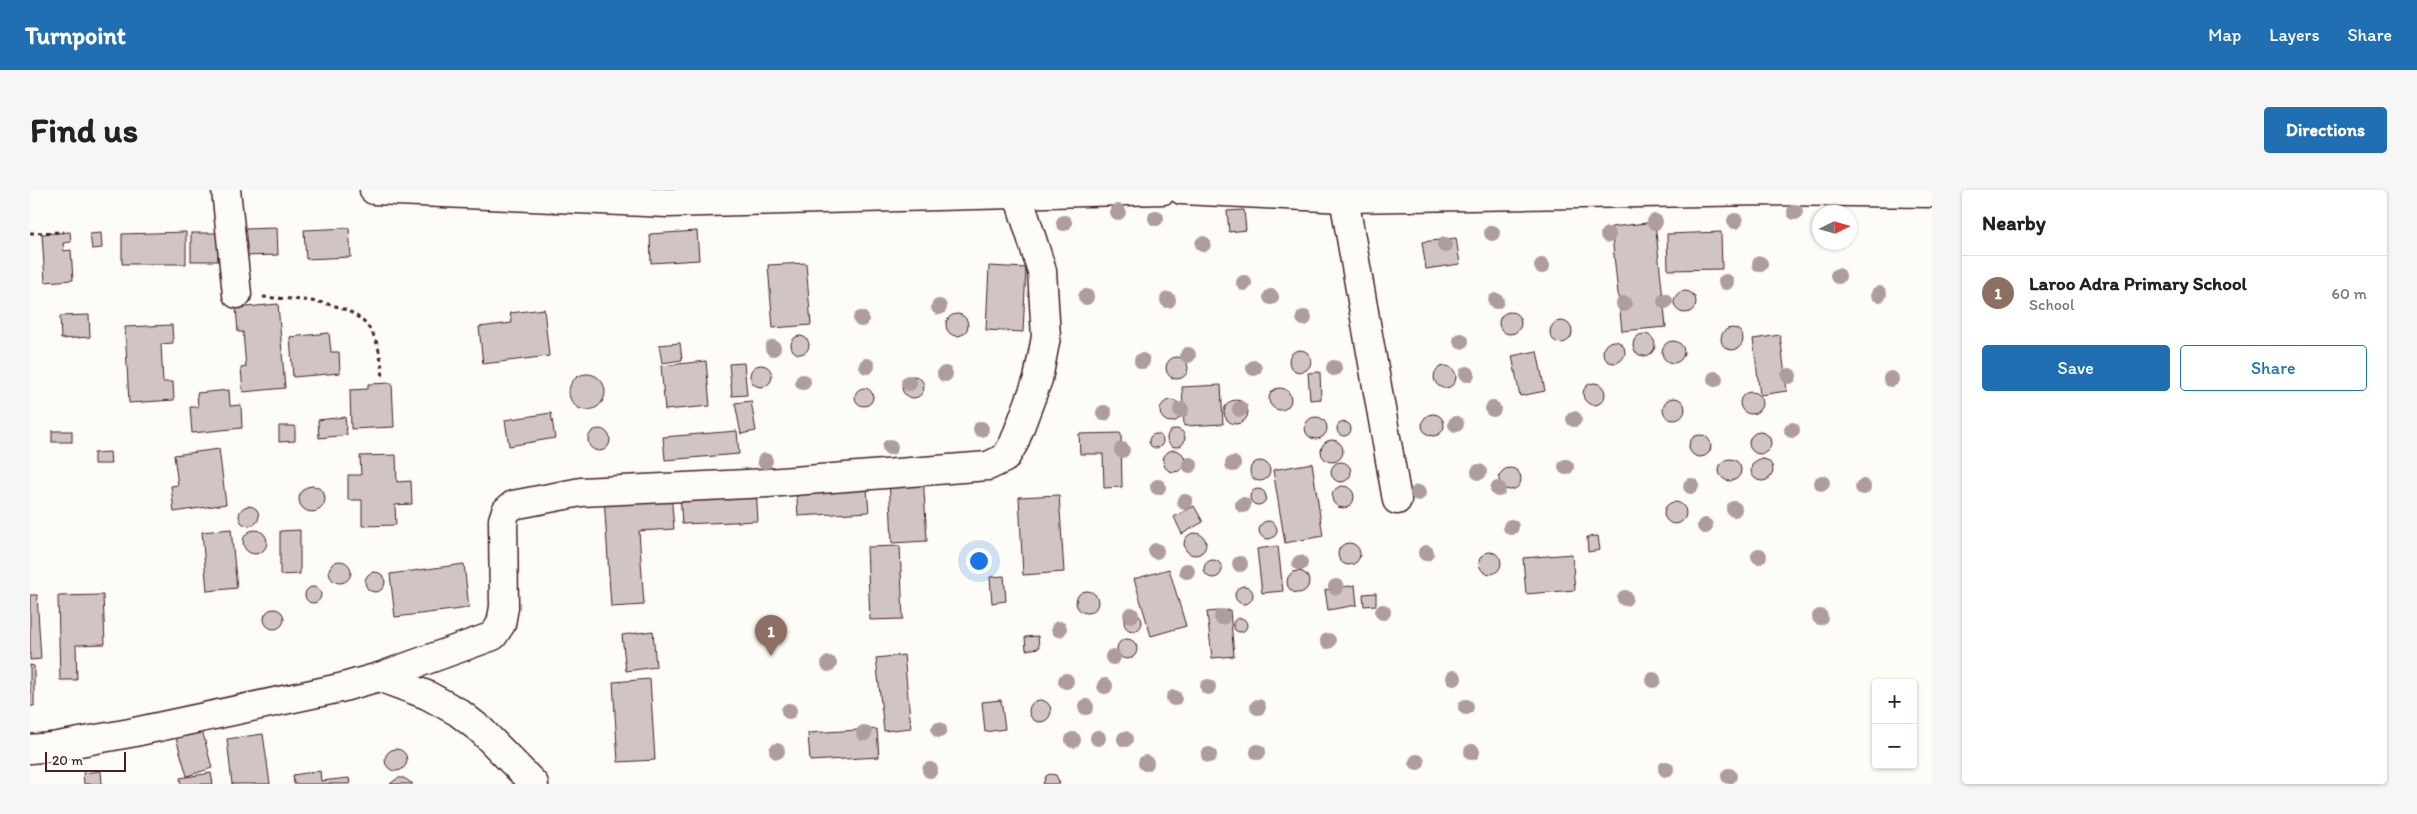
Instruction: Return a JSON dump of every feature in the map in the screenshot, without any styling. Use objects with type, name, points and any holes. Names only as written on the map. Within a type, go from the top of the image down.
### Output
[{"type":"street","points":[[226,190],[237,294]]},
{"type":"street","points":[[374,190],[668,202],[852,200],[1017,192],[1163,190]]},
{"type":"street","points":[[1182,190],[1344,198],[1380,194],[1765,191],[1932,193]]},
{"type":"street","points":[[30,749],[130,733],[340,688],[379,677],[494,636],[502,624],[504,607],[503,520],[506,511],[513,505],[582,492],[768,483],[988,466],[1005,458],[1014,443],[1038,380],[1046,337],[1042,271],[1017,192]]},
{"type":"street","points":[[1344,198],[1397,500]]},
{"type":"street","points":[[379,677],[427,695],[458,712],[480,730],[534,784]]},
{"type":"path","points":[[30,233],[64,232]]},
{"type":"path","points":[[237,294],[332,303],[363,320],[378,346],[383,378]]},
{"type":"building","points":[[1244,210],[1246,230],[1229,232],[1227,211]]},
{"type":"building","points":[[1655,222],[1666,327],[1622,331],[1611,227]]},
{"type":"building","points":[[277,228],[278,255],[244,256],[244,229]]},
{"type":"building","points":[[349,228],[351,257],[306,259],[304,230]]},
{"type":"building","points":[[697,231],[699,260],[651,263],[650,234]]},
{"type":"building","points":[[70,232],[71,242],[63,243],[64,251],[71,250],[73,280],[45,282],[42,234]]},
{"type":"building","points":[[186,232],[186,264],[122,264],[122,234]]},
{"type":"building","points":[[1721,232],[1722,269],[1668,270],[1667,234]]},
{"type":"building","points":[[101,233],[102,248],[92,249],[90,234]]},
{"type":"building","points":[[191,233],[218,233],[218,261],[191,261]]},
{"type":"building","points":[[1456,238],[1460,264],[1426,269],[1422,242]]},
{"type":"building","points":[[806,263],[811,325],[773,328],[768,265]]},
{"type":"building","points":[[989,266],[1026,268],[1023,332],[986,330]]},
{"type":"building","points":[[1685,291],[1693,294],[1696,302],[1693,310],[1685,313],[1677,310],[1674,302],[1677,294]]},
{"type":"building","points":[[278,304],[285,388],[243,392],[241,368],[246,367],[243,332],[238,332],[236,308]]},
{"type":"building","points":[[544,309],[549,356],[483,364],[479,327],[512,323],[510,313]]},
{"type":"building","points":[[1510,312],[1518,315],[1521,323],[1518,331],[1510,334],[1502,331],[1499,323],[1502,315]]},
{"type":"building","points":[[957,314],[965,317],[968,325],[965,333],[957,336],[949,333],[946,325],[949,317]]},
{"type":"building","points":[[89,315],[90,337],[61,339],[60,316]]},
{"type":"building","points":[[1561,321],[1569,324],[1572,332],[1569,340],[1561,343],[1553,340],[1550,332],[1553,324]]},
{"type":"building","points":[[172,325],[173,343],[161,344],[163,382],[173,382],[174,400],[129,403],[125,327]]},
{"type":"building","points":[[1732,328],[1742,335],[1743,339],[1736,349],[1732,350],[1722,343],[1721,339],[1728,329]]},
{"type":"building","points":[[329,333],[331,352],[339,352],[340,373],[293,377],[290,337]]},
{"type":"building","points":[[1644,334],[1652,337],[1655,345],[1652,353],[1644,356],[1636,353],[1633,345],[1636,337]]},
{"type":"building","points":[[1780,335],[1787,391],[1760,395],[1753,339]]},
{"type":"building","points":[[796,336],[804,336],[809,341],[807,352],[796,354],[791,349],[791,341]]},
{"type":"building","points":[[1614,341],[1622,344],[1625,352],[1622,360],[1614,363],[1606,360],[1603,352],[1606,344]]},
{"type":"building","points":[[1673,341],[1681,344],[1684,352],[1681,360],[1673,363],[1665,360],[1662,352],[1665,344]]},
{"type":"building","points":[[680,343],[682,360],[662,363],[659,345]]},
{"type":"building","points":[[1300,350],[1308,353],[1311,361],[1308,369],[1300,372],[1292,369],[1289,361],[1292,353]]},
{"type":"building","points":[[1537,351],[1545,391],[1520,396],[1512,356]]},
{"type":"building","points":[[1177,357],[1187,364],[1188,368],[1181,378],[1177,379],[1167,372],[1166,368],[1173,358]]},
{"type":"building","points":[[706,361],[710,406],[665,410],[661,366]]},
{"type":"building","points":[[744,363],[747,395],[732,396],[729,364]]},
{"type":"building","points":[[761,365],[769,368],[772,376],[769,384],[761,387],[753,384],[750,376],[753,368]]},
{"type":"building","points":[[1445,366],[1453,369],[1456,377],[1453,385],[1445,388],[1437,385],[1434,377],[1437,369]]},
{"type":"building","points":[[1320,372],[1321,399],[1310,400],[1308,373]]},
{"type":"building","points":[[587,374],[600,379],[605,392],[600,405],[587,410],[574,405],[569,392],[574,379]]},
{"type":"building","points":[[913,376],[921,379],[924,387],[921,395],[913,398],[905,395],[902,387],[905,379]]},
{"type":"building","points":[[392,383],[394,427],[351,429],[350,390],[368,389],[368,384]]},
{"type":"building","points":[[1594,383],[1602,386],[1605,394],[1602,402],[1594,405],[1586,402],[1583,394],[1586,386]]},
{"type":"building","points":[[1221,385],[1223,424],[1184,426],[1182,387]]},
{"type":"building","points":[[860,388],[868,388],[873,393],[871,404],[860,406],[855,401],[855,393]]},
{"type":"building","points":[[1280,388],[1288,391],[1291,399],[1288,407],[1280,410],[1272,407],[1269,399],[1272,391]]},
{"type":"building","points":[[229,390],[230,406],[241,405],[242,428],[192,433],[190,407],[198,407],[197,393]]},
{"type":"building","points":[[1751,392],[1761,399],[1762,403],[1755,413],[1751,414],[1741,407],[1740,403],[1747,393]]},
{"type":"building","points":[[1674,398],[1682,401],[1685,409],[1682,417],[1674,420],[1666,417],[1663,409],[1666,401]]},
{"type":"building","points":[[1171,400],[1179,403],[1182,411],[1179,419],[1171,422],[1163,419],[1160,411],[1163,403]]},
{"type":"building","points":[[1236,400],[1241,401],[1247,407],[1247,417],[1241,423],[1236,424],[1231,423],[1225,417],[1224,412],[1225,407],[1231,401]]},
{"type":"building","points":[[751,401],[756,431],[741,434],[735,403]]},
{"type":"building","points":[[551,413],[555,438],[509,446],[505,420]]},
{"type":"building","points":[[1433,414],[1441,417],[1444,425],[1441,433],[1433,436],[1425,433],[1422,425],[1425,417]]},
{"type":"building","points":[[345,417],[347,435],[319,438],[318,420]]},
{"type":"building","points":[[1316,417],[1324,420],[1327,428],[1324,436],[1316,439],[1308,436],[1305,428],[1308,420]]},
{"type":"building","points":[[1341,422],[1347,422],[1351,429],[1347,436],[1341,436],[1337,432],[1337,426]]},
{"type":"building","points":[[279,426],[295,426],[295,441],[279,442]]},
{"type":"building","points":[[599,429],[607,432],[610,440],[607,448],[599,451],[591,448],[588,440],[591,432]]},
{"type":"building","points":[[1172,429],[1180,429],[1185,434],[1183,445],[1172,447],[1167,442],[1167,434]]},
{"type":"building","points":[[52,431],[72,431],[72,442],[52,442]]},
{"type":"building","points":[[737,431],[739,454],[665,460],[663,437]]},
{"type":"building","points":[[1760,432],[1768,435],[1771,443],[1768,451],[1760,454],[1752,451],[1749,443],[1752,435]]},
{"type":"building","points":[[1121,433],[1122,487],[1104,488],[1103,454],[1080,454],[1079,434]]},
{"type":"building","points":[[1153,434],[1159,434],[1163,441],[1159,448],[1153,448],[1149,444],[1149,438]]},
{"type":"building","points":[[1700,435],[1708,438],[1711,446],[1708,454],[1700,457],[1692,454],[1689,446],[1692,438]]},
{"type":"building","points":[[1332,440],[1340,443],[1343,451],[1340,459],[1332,462],[1324,459],[1321,451],[1324,443]]},
{"type":"building","points":[[219,449],[226,504],[174,512],[171,486],[178,485],[174,455]]},
{"type":"building","points":[[1174,450],[1182,453],[1185,461],[1182,469],[1174,472],[1166,469],[1163,461],[1166,453]]},
{"type":"building","points":[[110,452],[111,464],[94,464],[94,453]]},
{"type":"building","points":[[396,455],[397,482],[411,481],[412,504],[395,505],[396,525],[362,526],[362,500],[348,500],[348,475],[361,475],[360,456]]},
{"type":"building","points":[[1730,459],[1738,462],[1741,470],[1738,478],[1730,481],[1722,478],[1719,470],[1722,462]]},
{"type":"building","points":[[1762,459],[1770,462],[1773,470],[1770,478],[1762,481],[1754,478],[1751,470],[1754,462]]},
{"type":"building","points":[[1260,461],[1267,464],[1270,471],[1267,478],[1260,481],[1253,478],[1250,471],[1253,464]]},
{"type":"building","points":[[1341,462],[1348,465],[1351,472],[1348,479],[1341,482],[1334,479],[1331,472],[1334,465]]},
{"type":"building","points":[[1312,463],[1323,536],[1285,543],[1273,470]]},
{"type":"building","points":[[1510,468],[1518,471],[1521,479],[1518,487],[1510,490],[1502,487],[1499,479],[1502,471]]},
{"type":"building","points":[[923,474],[927,541],[892,543],[889,476]]},
{"type":"building","points":[[866,478],[869,512],[798,516],[796,483]]},
{"type":"building","points":[[312,486],[321,490],[325,499],[321,508],[312,512],[303,508],[299,499],[303,490]]},
{"type":"building","points":[[1343,486],[1351,489],[1354,497],[1351,505],[1343,508],[1335,505],[1332,497],[1335,489]]},
{"type":"building","points":[[756,489],[758,521],[682,524],[680,493]]},
{"type":"building","points":[[1258,489],[1264,491],[1266,497],[1264,503],[1258,505],[1252,503],[1250,497],[1252,491]]},
{"type":"building","points":[[671,493],[674,529],[639,531],[644,605],[611,607],[604,497]]},
{"type":"building","points":[[1059,495],[1064,572],[1023,575],[1019,497]]},
{"type":"building","points":[[1675,502],[1683,505],[1686,513],[1683,521],[1675,524],[1667,521],[1664,513],[1667,505]]},
{"type":"building","points":[[245,506],[253,506],[259,512],[259,520],[253,526],[245,526],[239,520],[239,512]]},
{"type":"building","points":[[1194,506],[1203,522],[1182,534],[1174,517]]},
{"type":"building","points":[[1268,521],[1274,524],[1277,530],[1274,536],[1268,539],[1262,536],[1259,530],[1262,524]]},
{"type":"building","points":[[231,529],[237,588],[207,591],[202,532]]},
{"type":"building","points":[[255,530],[263,534],[267,542],[263,550],[255,554],[247,550],[243,542],[247,534]]},
{"type":"building","points":[[300,530],[300,574],[280,575],[280,531]]},
{"type":"building","points":[[1195,533],[1203,536],[1206,544],[1203,552],[1195,555],[1187,552],[1184,544],[1187,536]]},
{"type":"building","points":[[1598,536],[1600,550],[1588,552],[1587,537]]},
{"type":"building","points":[[1349,543],[1357,546],[1360,554],[1357,562],[1349,565],[1341,562],[1338,554],[1341,546]]},
{"type":"building","points":[[900,546],[903,619],[870,620],[867,547]]},
{"type":"building","points":[[1278,546],[1283,591],[1262,593],[1257,549]]},
{"type":"building","points":[[1490,552],[1498,555],[1501,563],[1498,571],[1490,574],[1482,571],[1479,563],[1482,555]]},
{"type":"building","points":[[1572,554],[1575,590],[1526,594],[1523,558]]},
{"type":"building","points":[[1209,560],[1217,560],[1222,565],[1220,576],[1209,578],[1204,573],[1204,565]]},
{"type":"building","points":[[340,561],[348,564],[351,572],[348,580],[340,583],[332,580],[329,572],[332,564]]},
{"type":"building","points":[[464,564],[469,608],[395,617],[390,574]]},
{"type":"building","points":[[1169,569],[1186,626],[1151,636],[1134,579]]},
{"type":"building","points":[[1298,571],[1308,578],[1309,582],[1302,592],[1298,593],[1288,586],[1287,582],[1294,572]]},
{"type":"building","points":[[375,572],[382,575],[385,582],[382,589],[375,592],[368,589],[365,582],[368,575]]},
{"type":"building","points":[[1004,576],[1006,601],[992,603],[990,577]]},
{"type":"building","points":[[1355,585],[1357,605],[1328,610],[1325,590]]},
{"type":"building","points":[[1240,586],[1248,586],[1253,591],[1251,602],[1240,604],[1235,599],[1235,591]]},
{"type":"building","points":[[310,587],[316,587],[321,592],[319,601],[310,603],[305,598],[305,592]]},
{"type":"building","points":[[1087,591],[1095,594],[1098,602],[1095,610],[1087,613],[1079,610],[1076,602],[1079,594]]},
{"type":"building","points":[[1376,593],[1376,605],[1364,606],[1363,594]]},
{"type":"building","points":[[30,595],[37,595],[41,659],[30,660]]},
{"type":"building","points":[[103,595],[105,644],[76,645],[77,680],[60,680],[58,596]]},
{"type":"building","points":[[274,609],[281,612],[284,619],[281,626],[274,629],[267,626],[264,619],[267,612]]},
{"type":"building","points":[[1230,610],[1234,656],[1212,658],[1207,612]]},
{"type":"building","points":[[1133,613],[1139,616],[1142,622],[1139,628],[1133,631],[1127,628],[1124,622],[1127,616]]},
{"type":"building","points":[[1240,618],[1245,620],[1247,625],[1245,630],[1240,632],[1235,630],[1233,625],[1235,620]]},
{"type":"building","points":[[653,631],[656,667],[626,671],[622,635]]},
{"type":"building","points":[[1038,636],[1039,648],[1026,650],[1025,637]]},
{"type":"building","points":[[1127,639],[1134,642],[1137,649],[1134,656],[1127,659],[1120,656],[1117,649],[1120,642]]},
{"type":"building","points":[[904,655],[911,728],[884,731],[876,658]]},
{"type":"building","points":[[30,665],[34,666],[34,706],[30,706]]},
{"type":"building","points":[[650,679],[655,760],[618,762],[613,682]]},
{"type":"building","points":[[1001,700],[1005,729],[985,732],[982,702]]},
{"type":"building","points":[[1040,700],[1048,703],[1051,711],[1048,719],[1040,722],[1032,719],[1029,711],[1032,703]]},
{"type":"building","points":[[877,729],[879,757],[810,761],[808,733]]},
{"type":"building","points":[[202,730],[212,768],[187,776],[176,738]]},
{"type":"building","points":[[263,734],[270,784],[232,784],[227,739]]},
{"type":"building","points":[[396,749],[404,752],[407,760],[404,768],[396,771],[388,768],[385,760],[388,752]]},
{"type":"building","points":[[101,771],[102,784],[84,784],[83,773]]},
{"type":"building","points":[[320,771],[321,781],[349,778],[350,784],[294,784],[293,775]]},
{"type":"building","points":[[211,773],[213,784],[181,784],[180,778]]},
{"type":"building","points":[[1050,774],[1056,775],[1060,784],[1043,784],[1046,776]]},
{"type":"building","points":[[398,778],[404,778],[413,784],[390,784]]},
{"type":"place","name":"Laroo Adra Primary School","points":[[771,656]]}]
